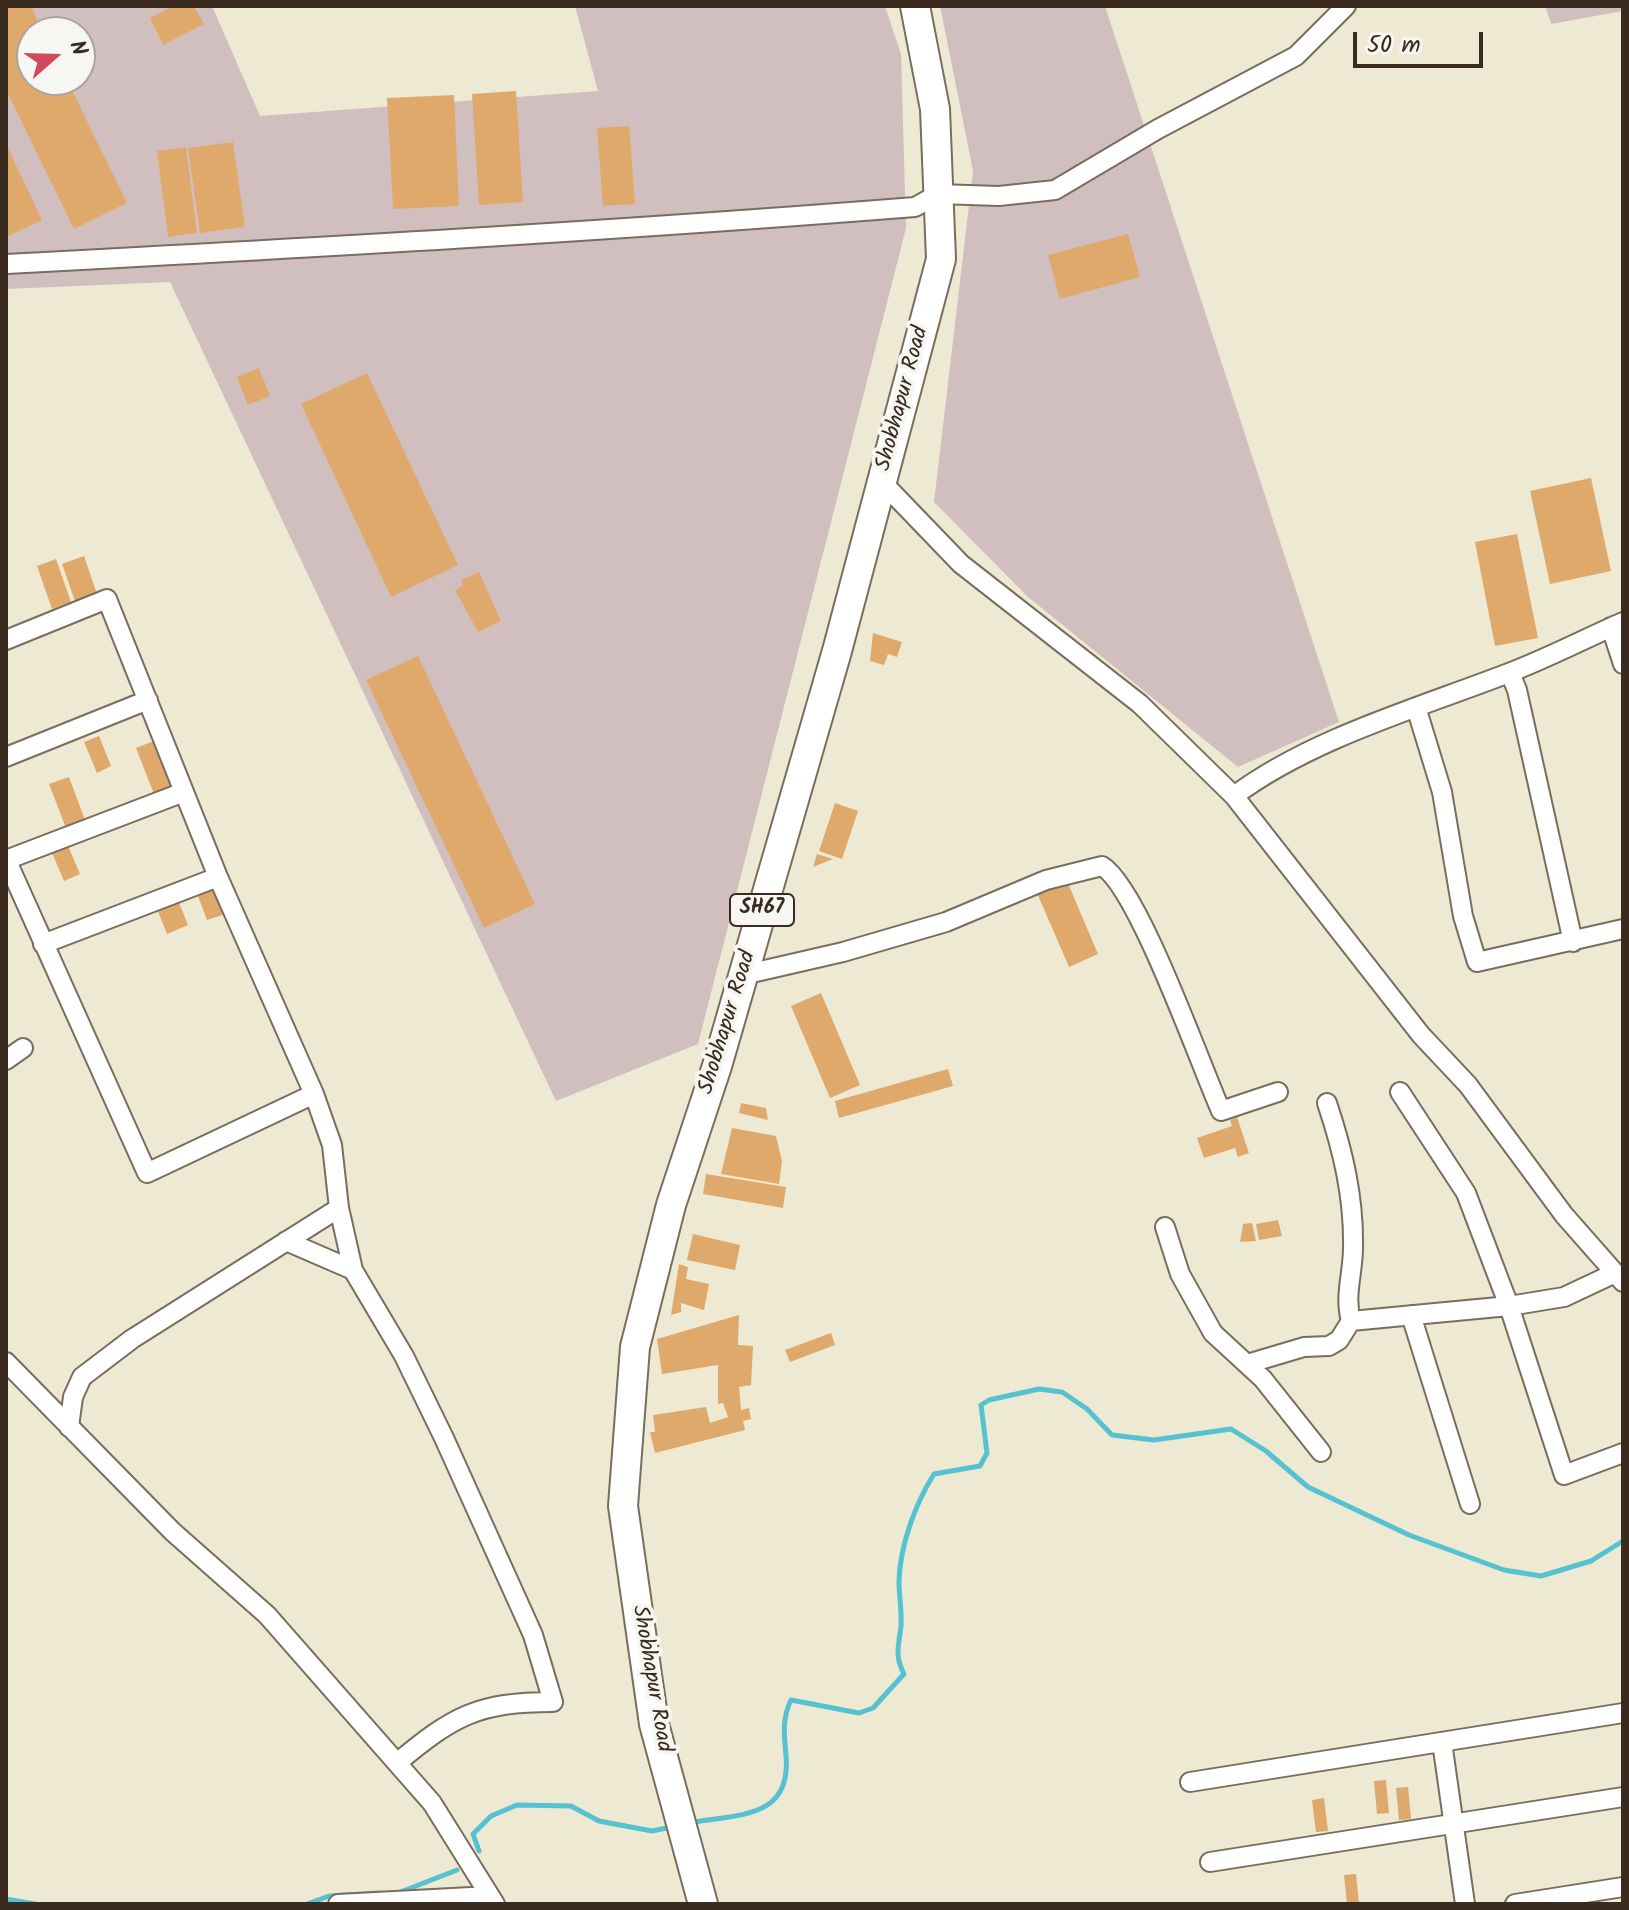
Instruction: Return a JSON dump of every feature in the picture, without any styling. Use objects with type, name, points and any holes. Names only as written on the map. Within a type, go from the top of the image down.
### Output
[{"type":"main road","name":"Shobhapur Road","points":[[703,1904],[654,1724],[623,1506],[635,1347],[671,1205],[743,975],[882,482],[941,259],[935,109],[915,6]]},
{"type":"street","points":[[6,264],[173,253],[443,242],[915,207],[938,194],[999,196],[1055,190],[1158,129],[1296,56],[1346,6]]},
{"type":"street","points":[[882,482],[961,564],[1140,704],[1234,796],[1421,1035],[1468,1085],[1564,1215],[1619,1278],[1564,1297],[1509,1306],[1351,1321]]},
{"type":"street","points":[[6,640],[107,599],[218,877],[314,1094],[332,1145],[339,1208],[353,1270],[404,1356],[533,1635],[553,1702],[480,1707],[437,1729],[397,1763]]},
{"type":"street","points":[[1234,796],[1254,781],[1323,747],[1416,707],[1510,673],[1617,624],[1623,664]]},
{"type":"street","points":[[1510,673],[1517,690],[1573,942]]},
{"type":"street","points":[[6,757],[148,700]]},
{"type":"street","points":[[1416,707],[1442,792],[1463,916],[1477,962],[1623,929]]},
{"type":"street","points":[[184,792],[6,859],[147,1173],[314,1094]]},
{"type":"street","points":[[743,975],[843,952],[946,922],[1046,880],[1102,866],[1110,870],[1123,890],[1149,941],[1221,1111],[1278,1092]]},
{"type":"street","points":[[43,944],[218,877]]},
{"type":"street","points":[[6,1060],[23,1048]]},
{"type":"street","points":[[1400,1092],[1466,1193],[1509,1306],[1564,1475],[1623,1453]]},
{"type":"street","points":[[1247,1364],[1304,1347],[1329,1346],[1339,1340],[1351,1321],[1347,1306],[1353,1249],[1349,1185],[1344,1152],[1327,1103]]},
{"type":"street","points":[[69,1427],[73,1397],[82,1377],[132,1339],[339,1208]]},
{"type":"street","points":[[1165,1227],[1180,1274],[1213,1333],[1291,1411],[1321,1452]]},
{"type":"street","points":[[286,1241],[353,1270]]},
{"type":"street","points":[[1411,1315],[1470,1504]]},
{"type":"street","points":[[6,1362],[173,1532],[267,1615],[432,1803],[492,1900]]},
{"type":"street","points":[[1190,1782],[1623,1713]]},
{"type":"street","points":[[1442,1742],[1465,1904]]},
{"type":"street","points":[[1210,1862],[1623,1797]]},
{"type":"street","points":[[1515,1904],[1623,1887]]},
{"type":"street","points":[[338,1904],[492,1900]]},
{"type":"shaded area","points":[[6,6],[212,6],[260,116],[598,91],[575,6],[885,6],[901,54],[906,228],[698,1044],[556,1101],[170,282],[6,289]]},
{"type":"shaded area","points":[[940,6],[1105,6],[1339,722],[1238,767],[1028,597],[934,502],[973,171]]},
{"type":"shaded area","points":[[1545,6],[1623,6],[1623,11],[1551,24]]},
{"type":"building","points":[[6,6],[31,6],[36,16],[16,16],[16,96],[75,96],[127,203],[74,229],[6,90]]},
{"type":"building","points":[[173,6],[194,6],[204,24],[163,45],[150,18]]},
{"type":"building","points":[[516,91],[523,202],[479,205],[472,94]]},
{"type":"building","points":[[454,95],[459,206],[393,209],[387,98]]},
{"type":"building","points":[[629,126],[635,204],[603,206],[597,128]]},
{"type":"building","points":[[233,142],[245,227],[200,233],[188,148]]},
{"type":"building","points":[[6,144],[42,220],[6,237]]},
{"type":"building","points":[[186,147],[197,233],[168,237],[157,151]]},
{"type":"building","points":[[1128,234],[1140,277],[1060,299],[1048,255]]},
{"type":"building","points":[[259,368],[270,396],[248,405],[237,377]]},
{"type":"building","points":[[367,373],[458,565],[391,597],[301,404]]},
{"type":"building","points":[[1591,478],[1611,571],[1550,584],[1530,491]]},
{"type":"building","points":[[1517,534],[1538,638],[1495,646],[1475,542]]},
{"type":"building","points":[[84,556],[97,594],[75,601],[62,564]]},
{"type":"building","points":[[56,559],[71,602],[52,609],[37,566]]},
{"type":"building","points":[[479,572],[501,621],[478,632],[455,590],[463,586],[461,580]]},
{"type":"building","points":[[873,633],[902,642],[897,657],[888,654],[884,665],[870,661]]},
{"type":"building","points":[[418,656],[535,904],[484,928],[366,680]]},
{"type":"building","points":[[99,736],[111,766],[97,773],[84,742]]},
{"type":"building","points":[[159,739],[176,785],[154,794],[136,748]]},
{"type":"building","points":[[69,777],[85,820],[66,828],[49,784]]},
{"type":"building","points":[[835,803],[858,811],[842,859],[819,851]]},
{"type":"building","points":[[66,841],[80,874],[64,881],[50,848]]},
{"type":"building","points":[[817,854],[833,859],[813,867]]},
{"type":"building","points":[[212,881],[225,914],[207,920],[195,888]]},
{"type":"building","points":[[1067,881],[1098,954],[1069,967],[1037,893]]},
{"type":"building","points":[[176,895],[188,925],[167,934],[155,904]]},
{"type":"building","points":[[821,993],[860,1085],[830,1098],[791,1006]]},
{"type":"building","points":[[948,1069],[953,1086],[839,1118],[835,1101]]},
{"type":"building","points":[[741,1103],[766,1108],[768,1120],[739,1113]]},
{"type":"building","points":[[1237,1117],[1249,1153],[1238,1157],[1235,1148],[1204,1158],[1197,1138],[1232,1126],[1230,1120]]},
{"type":"building","points":[[732,1128],[776,1136],[782,1161],[779,1184],[721,1174]]},
{"type":"building","points":[[706,1174],[786,1187],[783,1208],[703,1194]]},
{"type":"building","points":[[1278,1220],[1282,1236],[1259,1240],[1256,1224]]},
{"type":"building","points":[[1252,1223],[1256,1241],[1240,1242],[1243,1224]]},
{"type":"building","points":[[693,1234],[740,1245],[735,1270],[687,1260]]},
{"type":"building","points":[[679,1264],[688,1267],[686,1279],[709,1284],[704,1310],[681,1303],[681,1312],[671,1315]]},
{"type":"building","points":[[739,1315],[738,1345],[753,1346],[751,1385],[739,1387],[741,1410],[749,1408],[751,1419],[743,1421],[745,1430],[655,1453],[650,1432],[655,1432],[653,1415],[706,1407],[710,1423],[728,1417],[723,1403],[718,1404],[718,1365],[662,1374],[657,1339]]},
{"type":"building","points":[[831,1333],[835,1345],[790,1362],[785,1350]]},
{"type":"building","points":[[1386,1780],[1389,1813],[1377,1814],[1374,1781]]},
{"type":"building","points":[[1408,1787],[1411,1819],[1399,1820],[1396,1788]]},
{"type":"building","points":[[1324,1798],[1328,1831],[1316,1832],[1312,1800]]},
{"type":"building","points":[[1356,1874],[1359,1904],[1347,1904],[1344,1875]]},
{"type":"waterway","points":[[689,1823],[742,1815],[771,1803],[780,1792],[786,1776],[784,1734],[791,1700],[859,1713],[873,1708],[904,1674],[898,1655],[901,1620],[899,1581],[910,1526],[934,1474],[980,1466],[987,1453],[981,1405],[989,1400],[1039,1389],[1062,1392],[1087,1409],[1112,1435],[1154,1440],[1231,1429],[1266,1451],[1308,1487],[1409,1535],[1504,1570],[1541,1576],[1591,1561],[1623,1541]]},
{"type":"waterway","points":[[479,1851],[473,1834],[491,1816],[517,1805],[571,1806],[599,1821],[652,1831],[671,1827]]},
{"type":"waterway","points":[[398,1893],[457,1870]]},
{"type":"waterway","points":[[307,1904],[329,1896],[380,1893]]},
{"type":"waterway","points":[[6,1899],[35,1904]]}]
